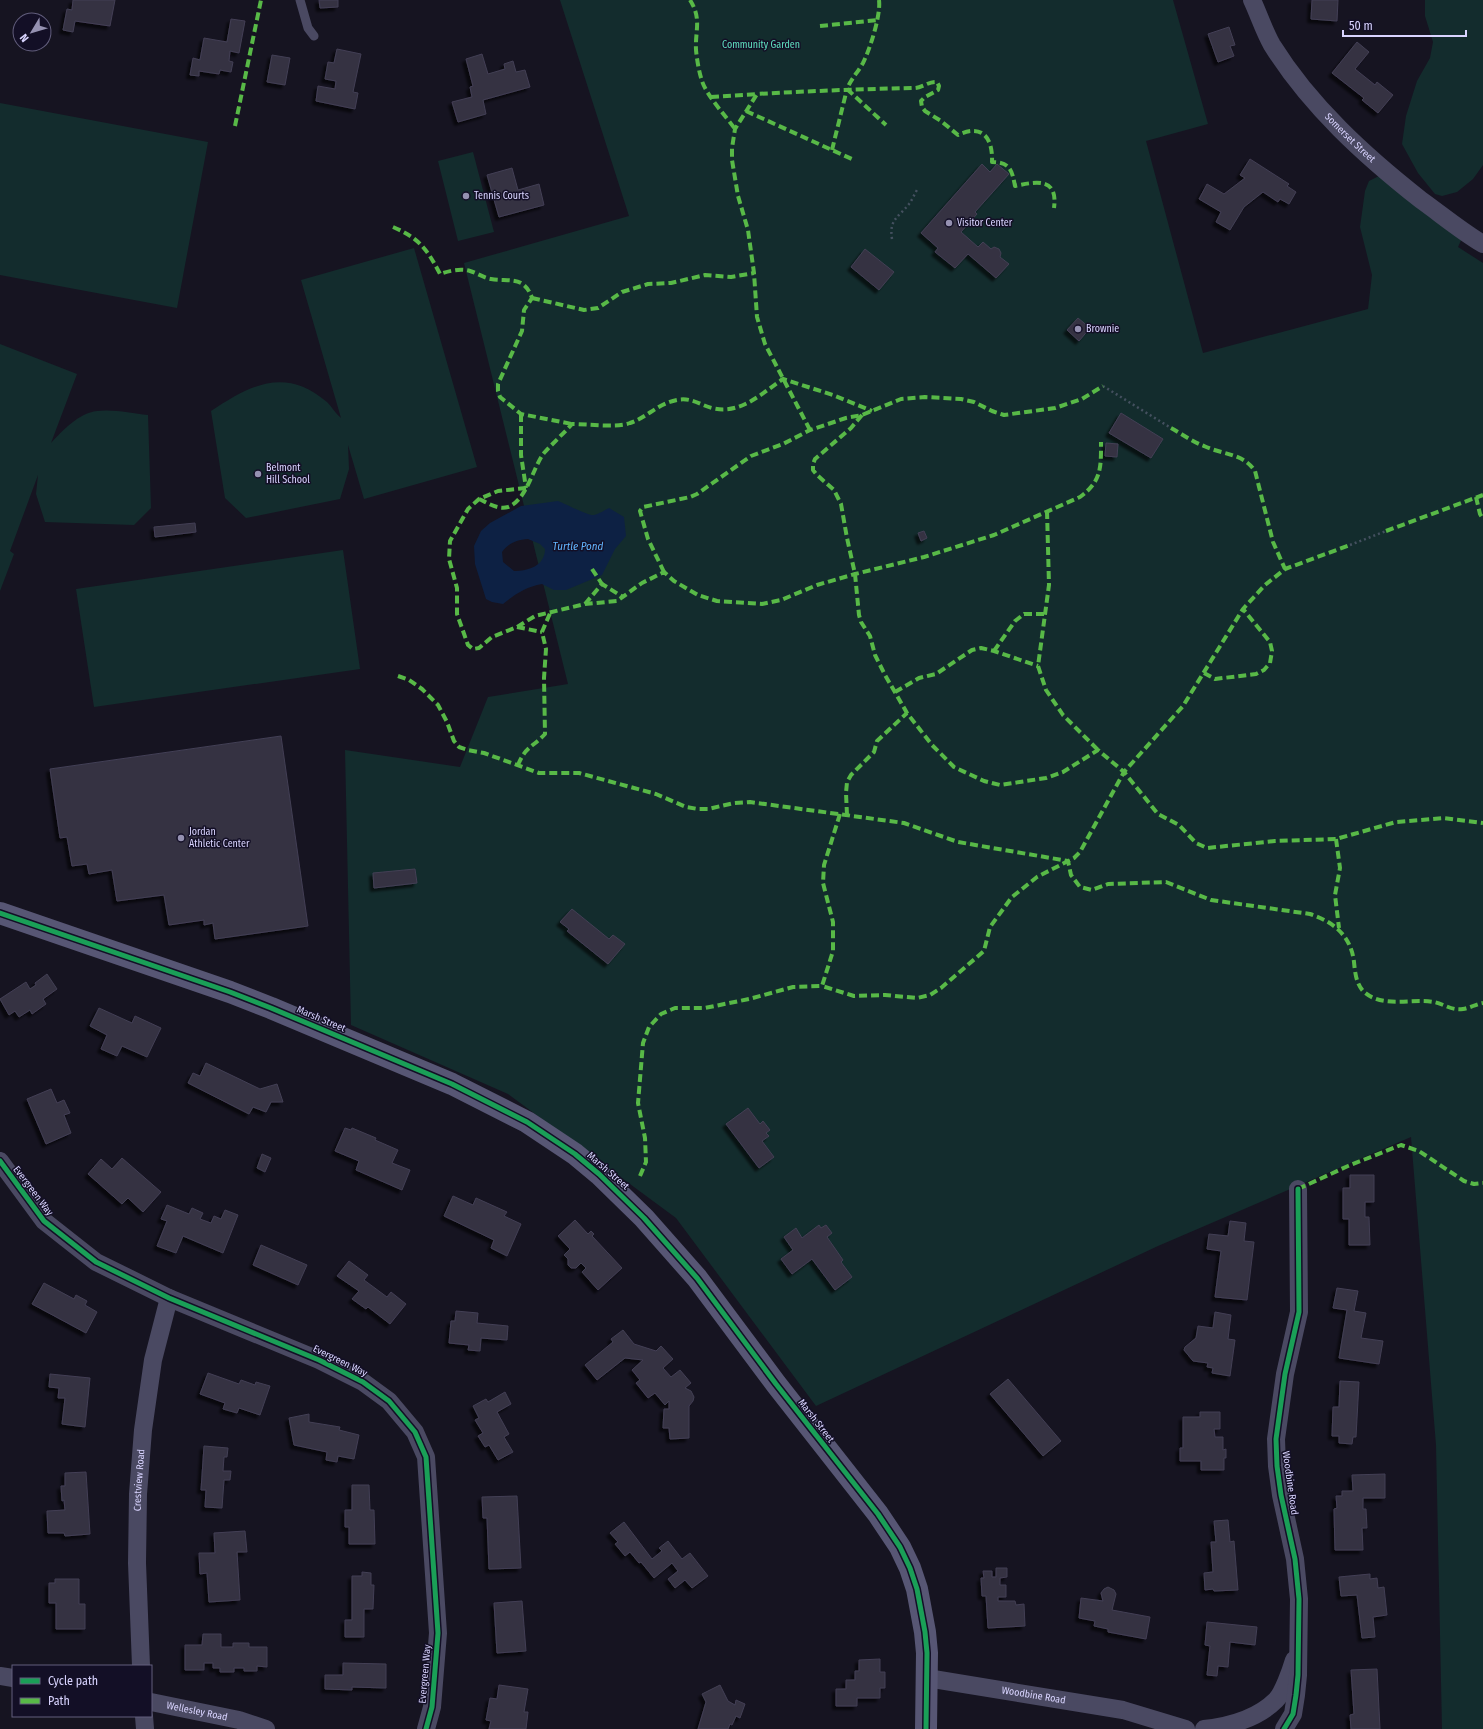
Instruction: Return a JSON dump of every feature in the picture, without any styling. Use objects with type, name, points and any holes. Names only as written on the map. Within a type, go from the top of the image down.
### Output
[{"type":"street","name":"Somerset Street","points":[[1252,0],[1271,43],[1291,73],[1329,117],[1390,175],[1465,233],[1483,244]]},
{"type":"street","name":"Marsh Street","points":[[0,913],[223,990],[279,1011],[476,1096],[527,1122],[575,1154],[621,1194],[697,1278],[776,1384],[892,1533],[910,1568],[920,1603],[925,1632],[927,1678],[926,1729]]},
{"type":"street","name":"Evergreen Way","points":[[0,1161],[44,1221],[96,1262],[169,1298],[319,1360],[363,1382],[389,1401],[415,1432],[426,1456],[438,1633],[432,1707],[426,1729]]},
{"type":"street","name":"Woodbine Road","points":[[1284,1729],[1293,1714],[1298,1675],[1299,1599],[1296,1558],[1281,1495],[1277,1466],[1276,1439],[1285,1374],[1299,1312],[1298,1189]]},
{"type":"street","name":"Crestview Road","points":[[141,1665],[137,1563],[138,1494],[143,1430],[153,1360],[169,1298]]},
{"type":"street","name":"Woodbine Road","points":[[1204,1729],[1224,1727],[1245,1720],[1277,1699],[1292,1666],[1299,1644]]},
{"type":"street","points":[[0,1676],[12,1678]]},
{"type":"street","name":"Woodbine Road","points":[[927,1678],[1123,1710],[1186,1729]]},
{"type":"street","name":"Wellesley Road","points":[[152,1702],[239,1720],[266,1729]]},
{"type":"street","points":[[144,1717],[145,1729]]},
{"type":"lane","points":[[300,0],[308,28],[314,36]]},
{"type":"path","points":[[892,239],[890,228],[896,217],[909,204],[917,190]]},
{"type":"path","points":[[1103,386],[1171,428]]},
{"type":"path","points":[[1350,545],[1386,531]]},
{"type":"green space","name":"Community Garden","points":[[560,0],[1173,0],[1208,124],[1146,141],[1203,353],[1368,309],[1372,275],[1360,227],[1365,191],[1369,181],[1379,176],[1463,236],[1458,247],[1483,263],[1483,1729],[1442,1729],[1436,1445],[1411,1137],[1158,1246],[816,1406],[676,1218],[508,1094],[351,1025],[345,750],[460,767],[488,697],[568,684],[464,263],[629,216]]},
{"type":"green space","points":[[1425,0],[1483,0],[1483,165],[1473,179],[1457,192],[1442,196],[1435,194],[1418,173],[1402,144],[1406,116],[1417,81],[1430,58],[1433,42],[1425,16]]},
{"type":"green space","points":[[0,103],[208,142],[177,308],[0,275]]},
{"type":"green space","name":"Tennis Courts","points":[[473,152],[494,232],[458,241],[438,161]]},
{"type":"green space","points":[[414,248],[477,467],[364,499],[348,445],[349,469],[340,499],[246,518],[225,498],[211,411],[254,387],[268,383],[282,382],[297,385],[312,391],[327,402],[341,418],[301,280]]},
{"type":"green space","points":[[0,344],[77,374],[51,443],[72,423],[90,412],[109,410],[148,415],[151,508],[134,525],[45,522],[36,494],[38,475],[10,551],[14,554],[0,591]]},
{"type":"green space","points":[[343,550],[360,669],[94,707],[76,589]]},
{"type":"water","name":"Turtle Pond","points":[[558,501],[591,515],[600,513],[609,508],[624,517],[626,536],[615,549],[602,575],[566,590],[554,590],[542,584],[521,591],[503,604],[492,602],[486,599],[475,564],[474,546],[481,531],[490,523],[521,506]],"holes":[[[528,539],[540,544],[545,549],[544,555],[542,560],[530,569],[514,571],[503,562],[502,552],[513,542]]]},
{"type":"building","points":[[73,0],[115,0],[110,26],[75,21],[73,32],[63,30],[67,9],[72,10]]},
{"type":"building","points":[[319,0],[338,0],[338,7],[320,8]]},
{"type":"building","points":[[1312,0],[1338,0],[1337,21],[1311,19]]},
{"type":"building","points":[[231,19],[245,21],[239,53],[230,51],[229,61],[233,62],[231,72],[220,70],[219,74],[199,71],[199,76],[190,75],[193,58],[200,60],[204,38],[227,42]]},
{"type":"building","points":[[1229,27],[1235,45],[1230,46],[1234,56],[1218,62],[1208,34]]},
{"type":"building","points":[[1357,42],[1369,52],[1355,69],[1375,85],[1377,82],[1393,95],[1378,113],[1362,100],[1364,98],[1332,73]]},
{"type":"building","points":[[337,49],[361,54],[353,92],[358,93],[355,109],[316,101],[318,86],[335,89],[336,81],[325,79],[328,62],[334,63]]},
{"type":"building","points":[[482,54],[488,74],[505,69],[504,64],[513,61],[516,72],[525,70],[530,87],[483,100],[486,114],[458,122],[452,102],[472,97],[470,87],[473,86],[466,59]]},
{"type":"building","points":[[272,55],[290,58],[285,85],[267,82]]},
{"type":"building","points":[[1250,159],[1289,184],[1287,186],[1296,192],[1289,204],[1280,199],[1278,202],[1263,192],[1244,207],[1230,230],[1216,222],[1221,212],[1199,199],[1207,184],[1224,194],[1245,178],[1240,175]]},
{"type":"building","name":"Visitor Center","points":[[982,164],[990,172],[997,164],[1009,174],[975,212],[977,214],[961,232],[978,247],[983,242],[991,249],[994,247],[999,249],[1001,253],[1000,257],[1009,264],[996,278],[968,254],[955,268],[935,252],[938,248],[921,233]]},
{"type":"building","points":[[512,168],[518,190],[539,184],[544,205],[499,217],[487,175]]},
{"type":"building","points":[[865,249],[894,272],[879,290],[851,267]]},
{"type":"building","name":"Brownie","points":[[1078,318],[1090,328],[1079,341],[1067,330]]},
{"type":"building","points":[[1121,413],[1163,439],[1151,458],[1109,433]]},
{"type":"building","points":[[1106,443],[1118,444],[1117,457],[1105,456]]},
{"type":"building","points":[[195,523],[196,532],[155,537],[154,527]]},
{"type":"building","points":[[924,531],[927,538],[921,541],[918,533]]},
{"type":"building","name":"Jordan Athletic Center","points":[[281,736],[308,926],[215,939],[213,923],[204,925],[204,920],[169,925],[164,895],[117,901],[112,870],[89,874],[87,864],[72,866],[67,837],[60,838],[50,769]]},
{"type":"building","points":[[415,869],[417,883],[374,888],[373,873]]},
{"type":"building","points":[[572,909],[609,939],[613,935],[625,944],[608,964],[567,931],[569,929],[560,922]]},
{"type":"building","points":[[47,974],[57,989],[43,999],[46,1004],[32,1014],[30,1010],[19,1017],[15,1011],[9,1015],[0,999],[26,982],[30,989]]},
{"type":"building","points":[[99,1008],[132,1023],[135,1016],[161,1028],[147,1057],[122,1046],[117,1056],[101,1049],[107,1035],[90,1026]]},
{"type":"building","points":[[206,1063],[260,1089],[277,1084],[283,1102],[271,1102],[266,1112],[253,1107],[249,1114],[188,1083],[193,1073],[200,1076]]},
{"type":"building","points":[[51,1089],[57,1103],[64,1100],[70,1113],[64,1115],[71,1133],[46,1144],[27,1099]]},
{"type":"building","points":[[748,1108],[760,1124],[763,1121],[770,1130],[766,1133],[769,1136],[762,1141],[774,1157],[759,1168],[726,1124]]},
{"type":"building","points":[[345,1128],[351,1130],[352,1128],[376,1138],[375,1140],[398,1150],[392,1163],[410,1170],[402,1190],[356,1170],[359,1161],[335,1151]]},
{"type":"building","points":[[262,1154],[271,1158],[265,1172],[257,1168]]},
{"type":"building","points":[[122,1158],[161,1192],[143,1212],[128,1198],[122,1204],[88,1174],[101,1159],[112,1169]]},
{"type":"building","points":[[1350,1175],[1374,1175],[1374,1202],[1365,1202],[1365,1217],[1369,1217],[1370,1245],[1349,1245],[1349,1219],[1343,1219],[1343,1188],[1350,1188]]},
{"type":"building","points":[[453,1196],[473,1205],[476,1198],[507,1212],[504,1216],[521,1224],[507,1256],[491,1248],[494,1240],[444,1216]]},
{"type":"building","points":[[167,1205],[189,1214],[192,1208],[203,1213],[200,1219],[211,1223],[214,1216],[221,1219],[225,1210],[238,1215],[223,1253],[183,1236],[176,1253],[157,1246],[167,1221],[161,1219]]},
{"type":"building","points":[[575,1220],[588,1234],[591,1231],[594,1234],[592,1236],[622,1268],[598,1290],[582,1272],[586,1268],[581,1263],[576,1268],[571,1268],[568,1265],[568,1259],[564,1255],[570,1249],[558,1236]]},
{"type":"building","points":[[1230,1221],[1246,1223],[1244,1241],[1254,1242],[1247,1300],[1215,1297],[1221,1251],[1207,1249],[1209,1234],[1228,1236]]},
{"type":"building","points":[[819,1225],[821,1228],[826,1225],[832,1233],[827,1237],[843,1260],[841,1262],[852,1277],[835,1290],[812,1259],[792,1274],[781,1259],[793,1250],[784,1237],[796,1228],[802,1238]]},
{"type":"building","points":[[261,1245],[307,1265],[298,1285],[253,1265]]},
{"type":"building","points":[[349,1261],[368,1275],[364,1280],[387,1297],[391,1292],[406,1304],[390,1324],[368,1307],[366,1309],[352,1299],[359,1291],[337,1276]]},
{"type":"building","points":[[44,1283],[74,1299],[76,1295],[87,1301],[85,1305],[97,1312],[86,1333],[32,1304]]},
{"type":"building","points":[[1337,1288],[1358,1291],[1354,1311],[1366,1313],[1361,1338],[1383,1341],[1379,1364],[1339,1358],[1347,1310],[1333,1308]]},
{"type":"building","points":[[456,1311],[478,1313],[477,1323],[508,1326],[507,1340],[481,1338],[480,1351],[468,1350],[469,1345],[449,1343],[451,1321],[455,1321]]},
{"type":"building","points":[[1215,1312],[1231,1315],[1228,1339],[1235,1340],[1230,1376],[1212,1373],[1213,1368],[1207,1367],[1208,1363],[1193,1361],[1184,1350],[1185,1347],[1196,1338],[1198,1326],[1213,1328]]},
{"type":"building","points":[[623,1330],[634,1344],[656,1351],[661,1346],[673,1359],[663,1368],[671,1377],[680,1370],[691,1383],[685,1388],[691,1391],[694,1397],[689,1406],[689,1438],[670,1439],[669,1428],[663,1428],[664,1409],[669,1409],[669,1401],[665,1405],[655,1393],[648,1398],[636,1383],[640,1380],[632,1370],[643,1360],[625,1358],[597,1380],[585,1365],[613,1342],[611,1339]]},
{"type":"building","points":[[208,1373],[239,1384],[241,1380],[255,1385],[256,1382],[270,1386],[260,1415],[239,1408],[237,1413],[223,1409],[225,1403],[200,1394]]},
{"type":"building","points":[[50,1374],[90,1378],[85,1427],[62,1424],[65,1398],[58,1398],[59,1388],[49,1387]]},
{"type":"building","points":[[1008,1379],[1061,1441],[1043,1456],[990,1394]]},
{"type":"building","points":[[1340,1381],[1359,1382],[1356,1437],[1353,1437],[1352,1444],[1339,1443],[1339,1436],[1332,1436],[1333,1407],[1339,1407]]},
{"type":"building","points":[[505,1392],[511,1404],[497,1412],[509,1434],[504,1437],[513,1452],[498,1460],[489,1445],[485,1447],[478,1436],[483,1433],[475,1420],[479,1418],[473,1406],[486,1399],[488,1402]]},
{"type":"building","points":[[1200,1412],[1220,1412],[1220,1429],[1214,1429],[1215,1437],[1223,1437],[1223,1450],[1226,1449],[1224,1470],[1201,1470],[1201,1461],[1180,1461],[1180,1448],[1183,1448],[1183,1417],[1200,1417]]},
{"type":"building","points":[[309,1414],[309,1422],[340,1427],[339,1430],[359,1435],[354,1459],[338,1456],[337,1462],[326,1460],[327,1452],[294,1445],[289,1418]]},
{"type":"building","points":[[204,1446],[228,1448],[227,1457],[224,1457],[223,1471],[231,1471],[230,1480],[224,1480],[222,1508],[205,1507],[206,1490],[201,1490]]},
{"type":"building","points":[[86,1472],[90,1534],[65,1536],[64,1533],[48,1533],[47,1511],[65,1510],[64,1500],[62,1501],[61,1486],[65,1486],[65,1473]]},
{"type":"building","points":[[1385,1474],[1385,1498],[1363,1498],[1363,1509],[1366,1509],[1367,1528],[1362,1528],[1363,1550],[1335,1550],[1334,1509],[1337,1508],[1336,1496],[1342,1496],[1342,1491],[1353,1491],[1352,1475]]},
{"type":"building","points":[[352,1485],[369,1485],[370,1510],[374,1510],[375,1544],[349,1544],[349,1527],[345,1527],[345,1510],[352,1510]]},
{"type":"building","points":[[517,1496],[521,1568],[489,1569],[487,1518],[483,1518],[482,1497]]},
{"type":"building","points":[[1228,1520],[1230,1542],[1234,1541],[1238,1590],[1205,1590],[1204,1573],[1213,1572],[1211,1542],[1216,1542],[1214,1521]]},
{"type":"building","points":[[624,1522],[652,1559],[662,1551],[659,1548],[668,1541],[682,1559],[690,1553],[708,1576],[692,1588],[685,1580],[675,1588],[668,1579],[678,1571],[672,1563],[654,1578],[641,1562],[639,1563],[630,1552],[625,1556],[615,1544],[618,1542],[610,1533]]},
{"type":"building","points":[[245,1531],[247,1552],[237,1552],[240,1600],[209,1602],[207,1573],[200,1574],[199,1553],[215,1553],[214,1533]]},
{"type":"building","points":[[996,1568],[1007,1568],[1007,1577],[1000,1578],[1000,1585],[1006,1585],[1006,1597],[998,1597],[998,1601],[1015,1601],[1016,1605],[1024,1604],[1025,1626],[988,1628],[986,1596],[982,1596],[981,1578],[984,1578],[983,1571],[992,1571],[992,1577],[996,1577]]},
{"type":"building","points":[[362,1572],[371,1573],[371,1585],[374,1585],[373,1609],[364,1609],[364,1637],[345,1637],[345,1620],[352,1620],[352,1576],[362,1576]]},
{"type":"building","points":[[1370,1574],[1370,1579],[1377,1578],[1378,1588],[1384,1587],[1387,1615],[1373,1617],[1375,1637],[1362,1638],[1357,1595],[1341,1596],[1339,1577]]},
{"type":"building","points":[[55,1579],[79,1579],[79,1604],[85,1604],[85,1629],[56,1629],[56,1603],[49,1603],[49,1583],[55,1583]]},
{"type":"building","points":[[1108,1587],[1114,1590],[1116,1594],[1112,1610],[1150,1617],[1146,1639],[1108,1632],[1108,1629],[1094,1626],[1095,1621],[1079,1618],[1081,1598],[1103,1601],[1101,1593]]},
{"type":"building","points":[[522,1601],[526,1651],[497,1653],[494,1603]]},
{"type":"building","points":[[1207,1622],[1257,1627],[1255,1645],[1230,1642],[1228,1667],[1218,1666],[1217,1676],[1207,1675],[1210,1646],[1205,1645]]},
{"type":"building","points":[[203,1634],[221,1634],[221,1647],[233,1647],[233,1643],[249,1643],[249,1647],[267,1647],[267,1667],[257,1666],[257,1671],[244,1671],[244,1668],[234,1668],[234,1672],[220,1672],[220,1668],[213,1668],[213,1663],[204,1663],[204,1670],[185,1670],[185,1645],[202,1645]]},
{"type":"building","points":[[880,1659],[880,1672],[885,1672],[885,1688],[880,1688],[880,1698],[857,1698],[857,1706],[836,1706],[836,1689],[846,1689],[846,1680],[855,1680],[855,1671],[859,1671],[859,1660]]},
{"type":"building","points":[[343,1663],[386,1664],[386,1688],[352,1687],[352,1690],[325,1689],[325,1675],[343,1675]]},
{"type":"building","points":[[1377,1669],[1380,1729],[1351,1729],[1350,1715],[1354,1714],[1351,1670]]},
{"type":"building","points":[[499,1685],[528,1689],[524,1712],[528,1712],[526,1729],[489,1729],[491,1721],[486,1720],[490,1698],[497,1699]]},
{"type":"building","points":[[720,1685],[728,1701],[735,1705],[736,1700],[745,1704],[740,1718],[736,1716],[732,1725],[730,1724],[728,1729],[698,1729],[706,1702],[702,1694]]},
{"type":"marked path","points":[[235,126],[261,0]]},
{"type":"marked path","points":[[690,0],[694,7],[697,19],[696,50],[698,66],[704,87],[735,129]]},
{"type":"marked path","points":[[879,0],[877,23],[869,49],[863,63],[847,89],[886,125]]},
{"type":"marked path","points":[[820,26],[878,20]]},
{"type":"marked path","points":[[810,430],[765,344],[757,317],[754,273],[748,230],[738,196],[732,160],[735,129],[757,94],[914,88],[937,82],[939,86],[938,90],[921,101],[922,107],[925,111],[941,121],[958,135],[974,131],[985,135],[991,146],[992,162],[998,162],[1009,168],[1013,176],[1015,186],[1031,183],[1045,184],[1053,191],[1054,208]]},
{"type":"marked path","points":[[832,150],[847,89]]},
{"type":"marked path","points":[[711,97],[757,94]]},
{"type":"marked path","points":[[746,111],[854,160]]},
{"type":"marked path","points":[[393,227],[416,240],[431,258],[440,274],[455,270],[466,270],[488,278],[515,281],[525,286],[532,298],[524,310],[522,331],[498,384],[500,397],[521,414],[572,424]]},
{"type":"marked path","points":[[532,298],[584,310],[598,308],[622,292],[648,284],[671,283],[705,275],[731,277],[754,273]]},
{"type":"marked path","points":[[479,499],[501,508],[508,507],[515,503],[525,491],[544,453],[572,424],[610,426],[630,423],[664,404],[677,400],[691,400],[712,408],[732,409],[750,402],[783,379],[833,395],[872,411]]},
{"type":"marked path","points":[[664,572],[648,539],[640,511],[643,507],[690,497],[697,494],[751,456],[783,444],[810,430],[846,418],[862,415],[901,399],[925,397],[961,399],[974,402],[1004,415],[1055,408],[1082,399],[1103,386]]},
{"type":"marked path","points":[[521,414],[521,455],[526,488]]},
{"type":"marked path","points":[[862,415],[851,428],[815,459],[813,470],[834,490],[841,504],[855,574],[859,615],[861,622],[870,636],[875,655],[907,713],[932,745],[954,767],[984,781],[1000,785],[1046,778],[1063,772],[1098,750],[1124,772],[1158,814],[1179,825],[1196,843],[1207,848],[1275,841],[1336,839],[1396,822],[1444,818],[1483,823]]},
{"type":"marked path","points":[[1171,428],[1211,449],[1232,455],[1245,461],[1255,471],[1273,542],[1285,569]]},
{"type":"marked path","points":[[526,488],[498,491],[479,499],[468,509],[450,541],[449,559],[457,588],[457,614],[468,645],[473,649],[479,648],[492,637],[517,627],[535,616],[585,604],[617,601],[642,583],[664,572],[674,581],[698,595],[717,601],[762,604],[781,600],[817,585],[924,557],[994,535],[1080,497],[1087,491],[1093,485],[1099,473],[1101,442]]},
{"type":"marked path","points":[[1386,531],[1483,495]]},
{"type":"marked path","points":[[1476,497],[1480,514],[1483,519]]},
{"type":"marked path","points":[[1047,511],[1049,585],[1038,666],[1046,690],[1063,715],[1098,750]]},
{"type":"marked path","points":[[840,814],[824,865],[823,883],[833,922],[833,951],[822,986],[854,996],[885,995],[917,998],[930,995],[941,988],[984,951],[990,927],[1012,897],[1037,877],[1074,858],[1080,852],[1124,772],[1183,706],[1243,609],[1265,585],[1285,569],[1350,545]]},
{"type":"marked path","points":[[592,569],[602,584]]},
{"type":"marked path","points":[[585,604],[602,584],[623,597]]},
{"type":"marked path","points":[[1204,673],[1215,679],[1256,674],[1264,670],[1270,663],[1272,651],[1270,642],[1243,609]]},
{"type":"marked path","points":[[518,765],[523,754],[545,734],[544,678],[546,649],[542,632],[551,611]]},
{"type":"marked path","points":[[994,651],[1015,621],[1024,614],[1046,614]]},
{"type":"marked path","points":[[517,627],[542,632]]},
{"type":"marked path","points":[[895,692],[919,678],[936,674],[972,650],[981,648],[1038,666]]},
{"type":"marked path","points":[[398,676],[409,680],[422,689],[438,705],[447,722],[454,741],[459,747],[484,753],[539,773],[579,773],[656,794],[686,807],[698,809],[708,809],[734,803],[750,802],[904,823],[958,842],[1068,861],[1071,875],[1080,887],[1092,890],[1108,884],[1166,882],[1211,900],[1310,914],[1327,921],[1345,937],[1352,953],[1357,981],[1363,991],[1371,996],[1379,1000],[1397,1002],[1434,1002],[1459,1009],[1483,1003]]},
{"type":"marked path","points":[[847,815],[847,782],[851,775],[874,752],[877,741],[907,713]]},
{"type":"marked path","points":[[1336,839],[1340,868],[1335,895],[1339,928]]},
{"type":"marked path","points":[[640,1176],[646,1162],[645,1138],[638,1103],[643,1043],[649,1027],[661,1014],[675,1008],[705,1008],[749,999],[793,987],[822,986]]},
{"type":"marked path","points":[[1298,1189],[1348,1166],[1401,1145],[1419,1151],[1464,1181],[1474,1184],[1483,1183]]},
{"type":"cycle path","points":[[0,913],[230,992],[452,1084],[527,1122],[575,1154],[599,1174],[644,1218],[697,1278],[776,1384],[878,1514],[900,1547],[910,1568],[917,1589],[925,1632],[927,1653],[926,1729]]},
{"type":"cycle path","points":[[0,1161],[44,1221],[96,1262],[169,1298],[319,1360],[363,1382],[389,1401],[415,1432],[426,1457],[438,1633],[432,1707],[426,1729]]},
{"type":"cycle path","points":[[1284,1729],[1293,1714],[1296,1695],[1298,1675],[1299,1599],[1295,1559],[1281,1495],[1277,1466],[1276,1439],[1285,1374],[1299,1312],[1298,1189]]},
{"type":"place","name":"Tennis Courts","points":[[466,196]]},
{"type":"place","name":"Visitor Center","points":[[949,223]]},
{"type":"place","name":"Brownie","points":[[1078,329]]},
{"type":"place","name":"Belmont Hill School","points":[[258,474]]},
{"type":"place","name":"Jordan Athletic Center","points":[[181,838]]}]
